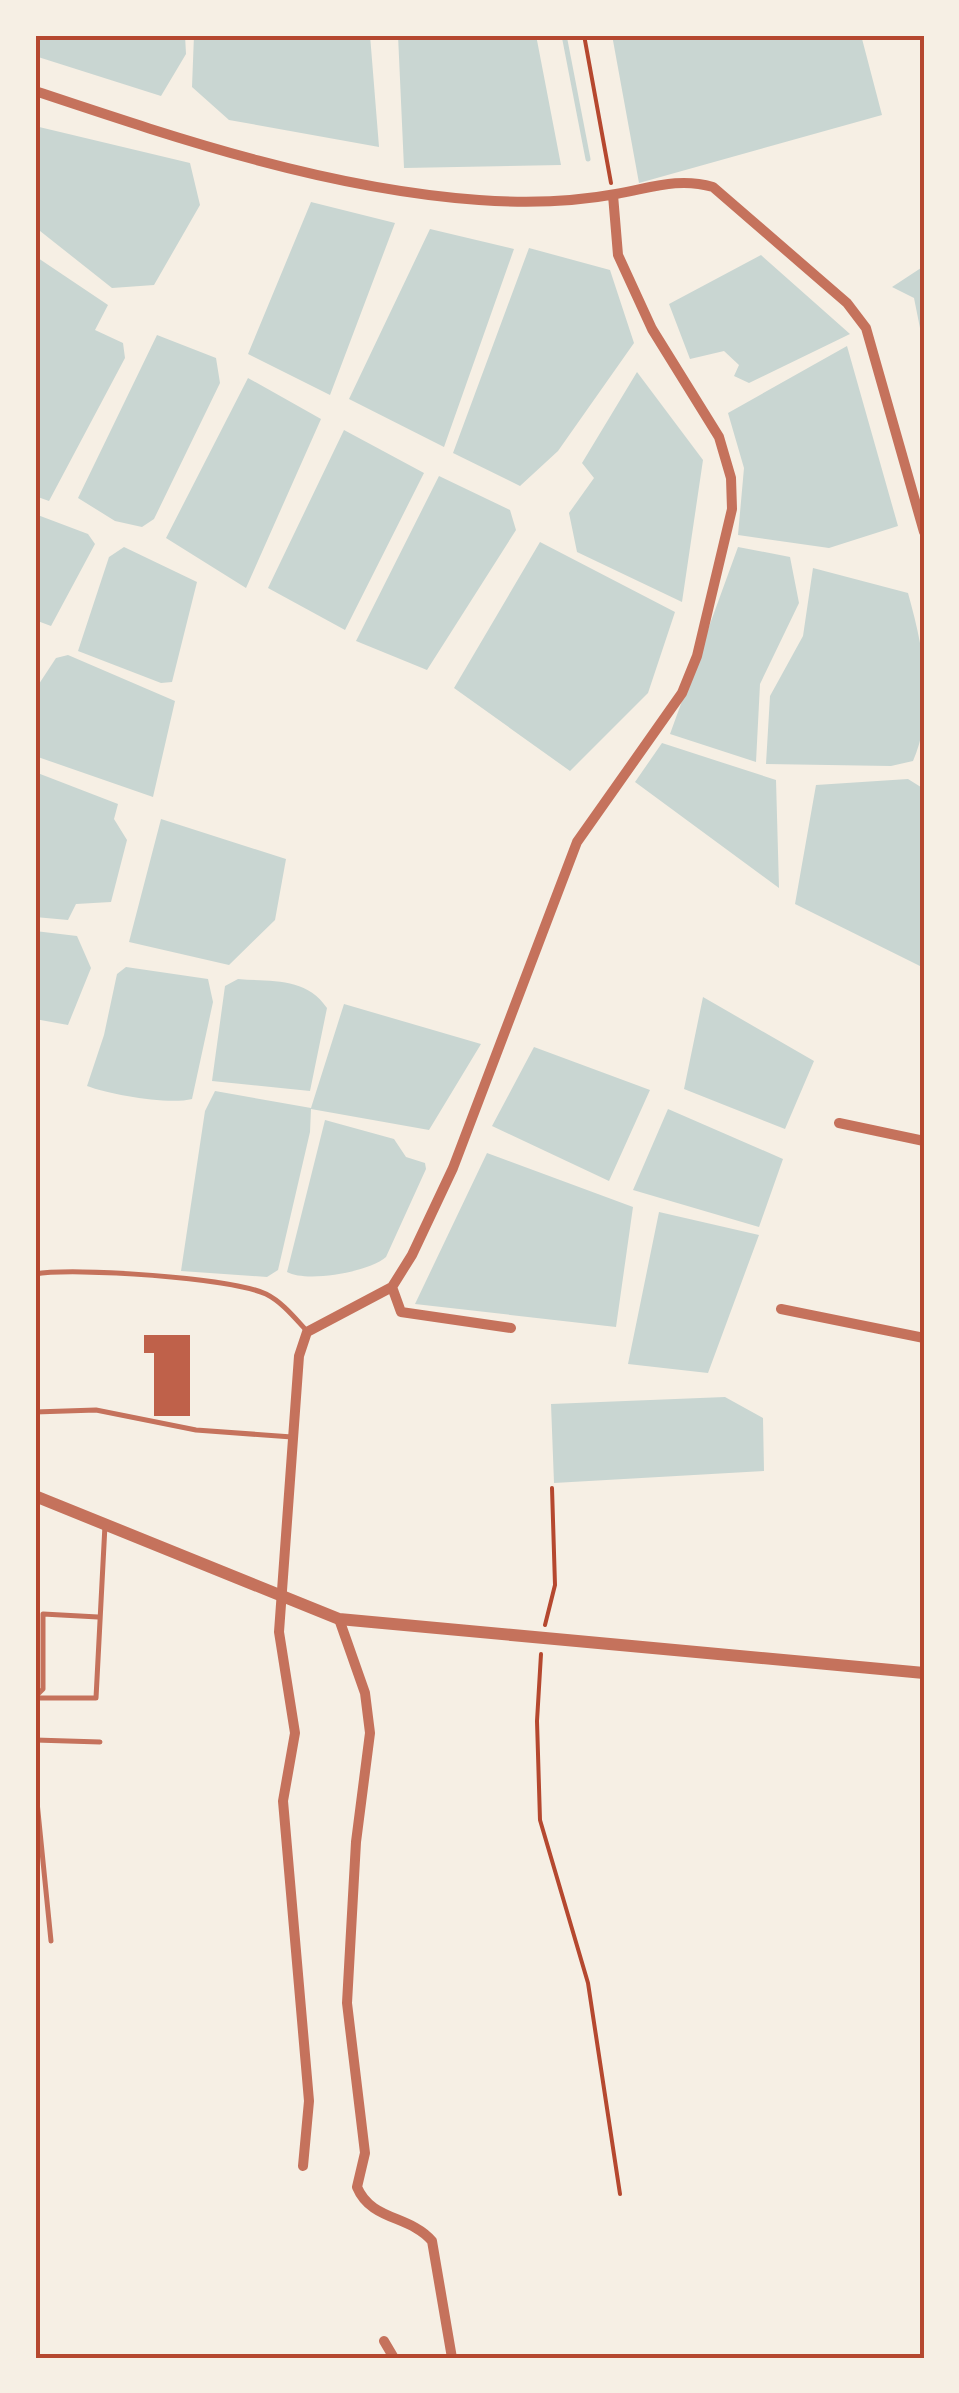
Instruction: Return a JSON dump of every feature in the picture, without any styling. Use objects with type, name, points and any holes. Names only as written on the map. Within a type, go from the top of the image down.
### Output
[{"type":"street","points":[[35,91],[156,131],[380,191],[483,201],[613,195],[664,182],[692,181],[713,187],[848,303],[866,328],[886,386],[924,532]]},
{"type":"street","points":[[304,2166],[309,2102],[282,1801],[295,1733],[279,1632],[299,1356],[307,1332],[392,1286],[412,1255],[453,1168],[577,842],[682,693],[697,656],[732,509],[730,478],[719,437],[660,344],[618,254],[613,195]]},
{"type":"street","points":[[840,1123],[924,1142]]},
{"type":"street","points":[[392,1286],[401,1312],[510,1328]]},
{"type":"street","points":[[780,1308],[924,1338]]},
{"type":"street","points":[[35,1496],[339,1619],[924,1673]]},
{"type":"street","points":[[339,1619],[365,1693],[370,1732],[356,1842],[347,2003],[364,2153],[358,2187],[373,2209],[423,2230],[432,2241],[452,2358]]},
{"type":"street","points":[[384,2341],[394,2358]]},
{"type":"lane","points":[[35,1274],[149,1276],[252,1290],[285,1308],[307,1332]]},
{"type":"lane","points":[[35,1412],[96,1410],[196,1430],[292,1437]]},
{"type":"lane","points":[[35,1698],[96,1698],[105,1522]]},
{"type":"lane","points":[[35,1698],[43,1689],[43,1614],[98,1617]]},
{"type":"lane","points":[[35,1740],[100,1742]]},
{"type":"lane","points":[[35,1782],[51,1940]]},
{"type":"path","points":[[584,35],[613,195]]},
{"type":"path","points":[[552,1488],[555,1586],[542,1638],[537,1721],[540,1820],[588,1983],[620,2194]]},
{"type":"shaded area","points":[[35,35],[185,35],[186,54],[161,96],[35,56]]},
{"type":"shaded area","points":[[194,35],[370,35],[379,147],[229,120],[192,87]]},
{"type":"shaded area","points":[[398,35],[536,35],[561,165],[404,168]]},
{"type":"shaded area","points":[[612,35],[861,35],[882,115],[639,183]]},
{"type":"shaded area","points":[[35,126],[190,163],[200,205],[154,285],[112,288],[35,227]]},
{"type":"shaded area","points":[[311,202],[395,223],[330,395],[248,354]]},
{"type":"shaded area","points":[[430,229],[514,249],[444,447],[349,399]]},
{"type":"shaded area","points":[[529,248],[610,270],[634,343],[558,451],[520,486],[453,453]]},
{"type":"shaded area","points":[[761,255],[850,334],[749,383],[734,376],[739,365],[724,351],[690,359],[669,304]]},
{"type":"shaded area","points":[[35,256],[108,305],[95,330],[123,343],[125,358],[49,501],[35,496]]},
{"type":"shaded area","points":[[924,266],[924,348],[914,298],[892,287]]},
{"type":"shaded area","points":[[157,335],[216,358],[220,383],[154,519],[142,527],[115,521],[78,498]]},
{"type":"shaded area","points":[[847,346],[898,526],[829,548],[738,535],[744,468],[728,413]]},
{"type":"shaded area","points":[[637,372],[703,460],[682,602],[577,552],[569,513],[594,478],[582,463]]},
{"type":"shaded area","points":[[248,378],[321,419],[246,588],[166,538]]},
{"type":"shaded area","points":[[344,430],[424,473],[345,630],[268,588]]},
{"type":"shaded area","points":[[439,476],[510,510],[516,530],[427,670],[356,641]]},
{"type":"shaded area","points":[[35,514],[88,534],[95,544],[51,626],[35,620]]},
{"type":"shaded area","points":[[540,542],[675,612],[648,693],[570,771],[454,688]]},
{"type":"shaded area","points":[[124,547],[197,582],[172,682],[161,683],[78,651],[109,557]]},
{"type":"shaded area","points":[[738,547],[790,557],[799,603],[760,684],[756,762],[670,734]]},
{"type":"shaded area","points":[[813,568],[908,593],[925,677],[924,720],[913,761],[891,766],[766,764],[770,696],[803,636]]},
{"type":"shaded area","points":[[68,655],[175,701],[153,797],[35,756],[35,690],[56,658]]},
{"type":"shaded area","points":[[662,743],[776,780],[779,888],[635,782]]},
{"type":"shaded area","points":[[35,772],[118,804],[114,819],[127,840],[111,902],[76,904],[68,920],[35,917]]},
{"type":"shaded area","points":[[908,779],[924,789],[924,968],[795,904],[816,785]]},
{"type":"shaded area","points":[[161,819],[286,859],[275,920],[229,965],[129,942]]},
{"type":"shaded area","points":[[35,931],[77,936],[91,968],[68,1025],[35,1019]]},
{"type":"shaded area","points":[[126,967],[208,979],[213,1002],[192,1099],[140,1098],[87,1086],[104,1035],[117,974]]},
{"type":"shaded area","points":[[238,979],[299,986],[327,1008],[310,1091],[212,1081],[225,986]]},
{"type":"shaded area","points":[[703,997],[814,1061],[785,1129],[684,1089]]},
{"type":"shaded area","points":[[344,1004],[481,1044],[429,1130],[311,1109],[310,1132],[278,1270],[267,1277],[181,1271],[205,1111],[215,1091],[311,1108]]},
{"type":"shaded area","points":[[534,1047],[650,1090],[609,1181],[492,1126]]},
{"type":"shaded area","points":[[668,1109],[783,1159],[759,1227],[633,1190]]},
{"type":"shaded area","points":[[325,1120],[394,1139],[406,1157],[425,1163],[426,1169],[386,1257],[338,1274],[296,1275],[287,1272]]},
{"type":"shaded area","points":[[487,1153],[633,1207],[616,1327],[415,1304]]},
{"type":"shaded area","points":[[659,1212],[759,1235],[708,1373],[628,1364]]},
{"type":"shaded area","points":[[725,1397],[763,1418],[764,1471],[554,1483],[551,1404]]},
{"type":"building","points":[[144,1335],[190,1335],[190,1416],[154,1416],[154,1353],[144,1353]]},
{"type":"waterway","points":[[564,35],[588,159]]}]
